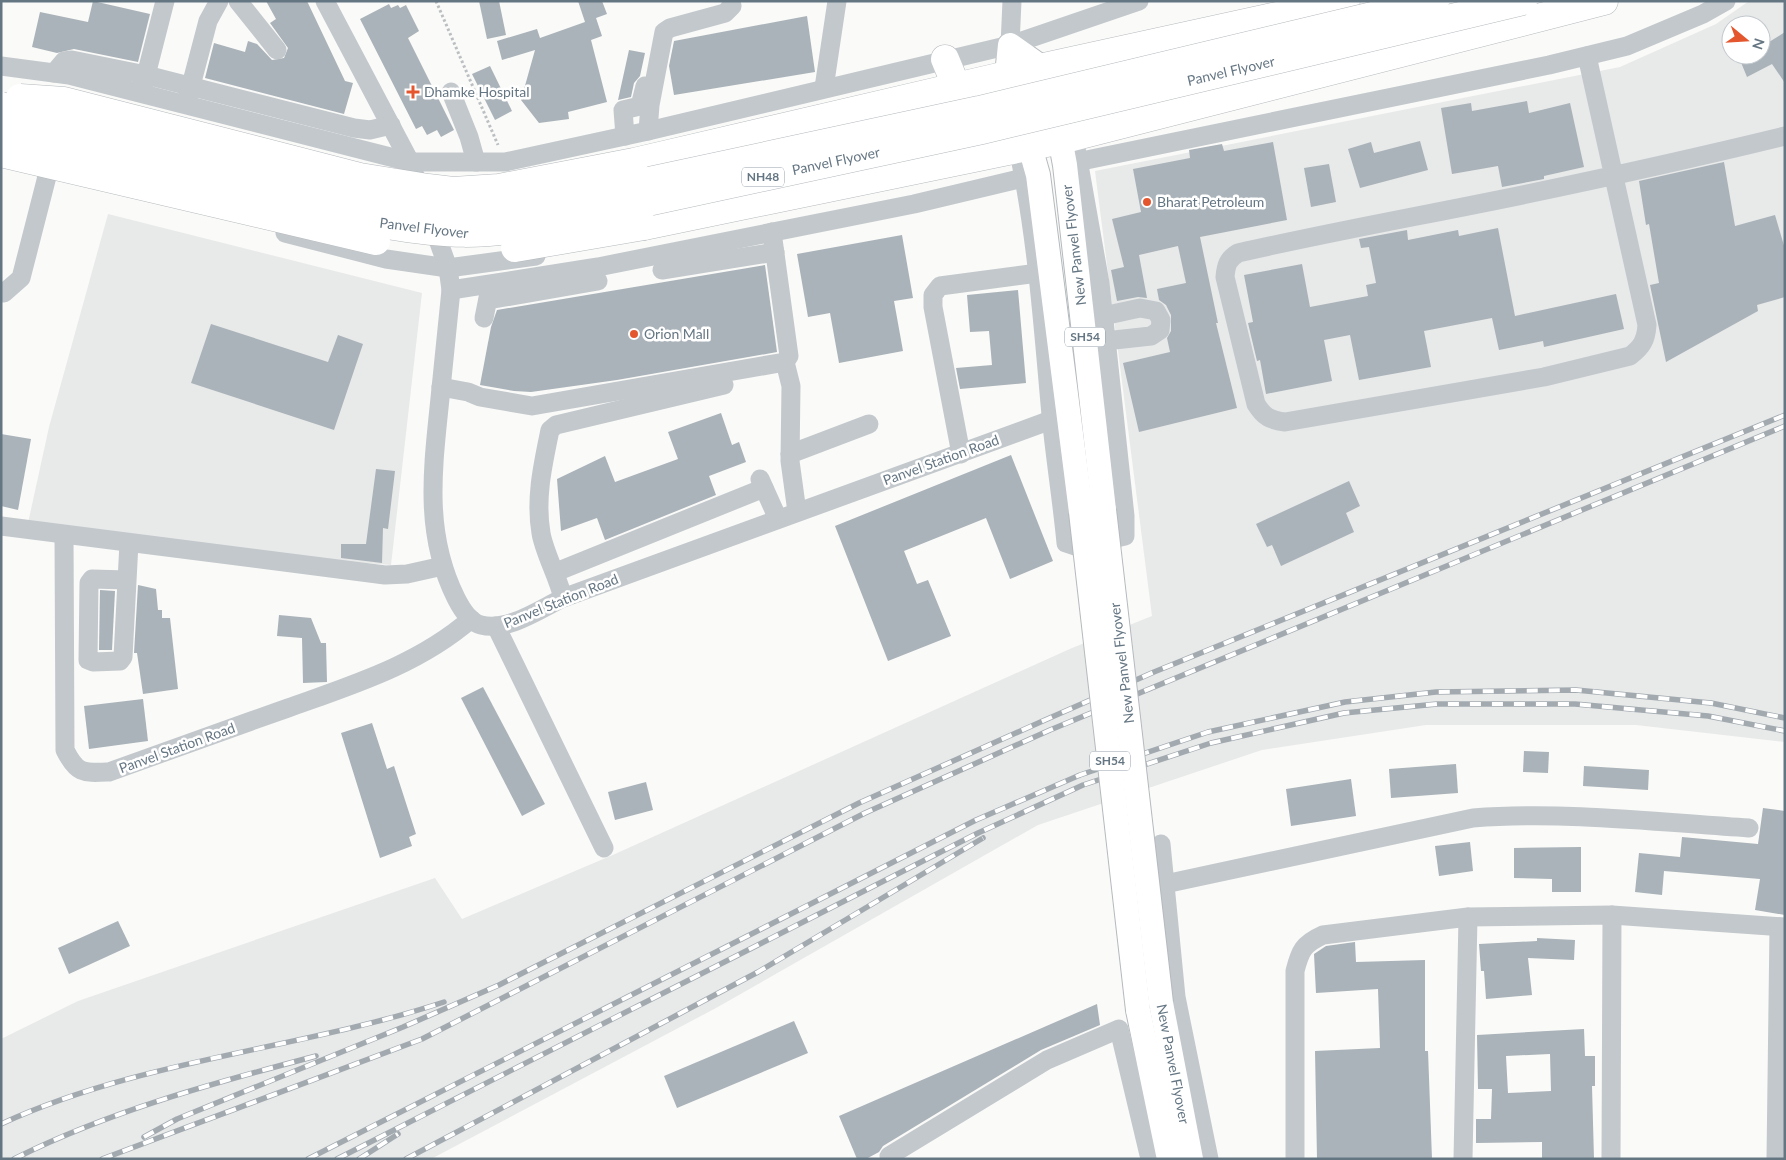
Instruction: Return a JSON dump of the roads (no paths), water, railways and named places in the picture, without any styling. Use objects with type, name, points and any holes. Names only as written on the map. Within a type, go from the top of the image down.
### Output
[{"type":"highway","points":[[1,97],[64,101],[360,177],[453,191],[499,188],[634,162],[1007,75],[1346,1]]},
{"type":"highway","name":"Panvel Flyover","points":[[1,106],[373,201],[424,210],[475,214],[537,205],[979,110],[1435,1]]},
{"type":"highway","name":"Panvel Flyover","points":[[7,146],[387,225],[452,234],[476,234],[541,225],[973,132],[1523,1]]},
{"type":"highway","points":[[7,146],[344,235],[384,243],[450,252],[506,249],[644,226],[1024,147],[1069,151],[1604,1]]},
{"type":"highway","points":[[945,59],[957,88]]},
{"type":"main road","points":[[1010,45],[1044,68]]},
{"type":"main road","name":"SH54","points":[[1010,45],[1007,75],[1031,176]]},
{"type":"main road","name":"SH54","points":[[1044,68],[1069,151]]},
{"type":"main road","name":"New Panvel Flyover","points":[[1069,151],[1093,511],[1138,1010],[1169,1159]]},
{"type":"main road","name":"New Panvel Flyover","points":[[1031,176],[1093,511],[1161,1003],[1191,1159]]},
{"type":"street","points":[[142,93],[165,1]]},
{"type":"street","points":[[186,105],[208,21],[219,1]]},
{"type":"street","points":[[238,1],[277,50]]},
{"type":"street","points":[[325,1],[410,162],[448,268],[451,290],[432,482],[433,522],[444,566],[457,600],[471,619]]},
{"type":"street","points":[[648,131],[650,105],[664,32],[725,13],[732,6],[731,1]]},
{"type":"street","points":[[824,88],[837,1]]},
{"type":"street","points":[[1010,45],[1012,1]]},
{"type":"street","points":[[1,66],[61,74],[142,93],[410,162],[505,162],[648,131],[1010,45],[1139,1]]},
{"type":"street","points":[[488,301],[598,267],[914,204],[1031,176],[1051,420],[1066,543],[1078,548],[1125,536],[1119,451],[1105,341],[1100,283],[1069,151],[1586,56],[1627,46],[1703,14],[1726,1]]},
{"type":"street","points":[[625,136],[622,112],[625,109],[640,106],[652,56]]},
{"type":"street","points":[[1586,56],[1614,175],[1647,325],[1646,338],[1641,348],[1630,356],[1544,377],[1285,422],[1273,421],[1263,416],[1256,404],[1225,276],[1226,265],[1231,257],[1238,253],[1330,232],[1614,175],[1785,136]]},
{"type":"street","points":[[1,292],[4,293],[21,278],[49,172],[64,61],[72,60],[146,75],[354,128],[370,130],[391,125]]},
{"type":"street","points":[[450,92],[469,137],[476,162]]},
{"type":"street","points":[[7,146],[49,172],[386,260],[448,268],[513,261],[940,179],[969,157]]},
{"type":"street","points":[[441,387],[468,392],[480,398],[532,406],[785,362],[789,356],[772,232]]},
{"type":"street","points":[[662,270],[775,252]]},
{"type":"street","points":[[961,454],[933,307],[933,295],[940,286],[1038,273]]},
{"type":"street","points":[[451,290],[488,301],[598,281]]},
{"type":"street","points":[[1103,316],[1140,308],[1156,311],[1161,320],[1160,330],[1152,336],[1105,341]]},
{"type":"street","points":[[785,362],[791,386],[790,454],[798,512]]},
{"type":"street","points":[[563,598],[556,572],[541,534],[539,484],[550,430],[556,425],[724,385]]},
{"type":"street","name":"Panvel Station Road","points":[[64,535],[65,750],[73,766],[88,773],[109,772],[367,679],[430,649],[450,637],[471,619],[480,625],[496,626],[512,622],[563,598],[1051,420]]},
{"type":"street","points":[[790,454],[869,424]]},
{"type":"street","points":[[556,572],[762,484],[778,519]]},
{"type":"street","points":[[1,526],[384,575],[407,574],[444,566]]},
{"type":"street","points":[[127,580],[129,543]]},
{"type":"street","points":[[496,626],[604,848]]},
{"type":"street","points":[[1165,884],[1473,818],[1510,815],[1558,816],[1749,828]]},
{"type":"street","points":[[1161,844],[1176,997],[1209,1159]]},
{"type":"street","points":[[1611,1159],[1612,915]]},
{"type":"street","points":[[1295,1159],[1295,971],[1300,953],[1308,941],[1323,935],[1468,917],[1612,915],[1782,927],[1776,1159]]},
{"type":"street","points":[[1463,1159],[1468,917]]},
{"type":"street","points":[[889,1156],[1047,1060],[1119,1029],[1150,1159]]},
{"type":"railway","points":[[144,1137],[177,1119],[403,1027],[499,985],[859,803],[1154,672],[1785,415]]},
{"type":"railway","points":[[102,1159],[422,1039],[865,813],[1050,730],[1785,426]]},
{"type":"railway","points":[[308,1159],[976,820],[1080,775],[1208,732],[1345,702],[1436,692],[1576,690],[1711,703],[1785,718]]},
{"type":"railway","points":[[337,1159],[978,833],[1083,785],[1211,743],[1344,713],[1437,704],[1575,704],[1708,716],[1785,731]]},
{"type":"railway","points":[[406,1159],[758,972],[983,838]]},
{"type":"railway","points":[[1,1124],[55,1102],[109,1084],[165,1069],[333,1032],[444,1002]]},
{"type":"railway","points":[[14,1159],[87,1126],[124,1112],[316,1056]]},
{"type":"railway","points":[[359,1159],[398,1134]]},
{"type":"place","name":"Dhamke Hospital","points":[[413,92]]},
{"type":"place","name":"Bharat Petroleum","points":[[1147,202]]},
{"type":"place","name":"Orion Mall","points":[[634,334]]}]
